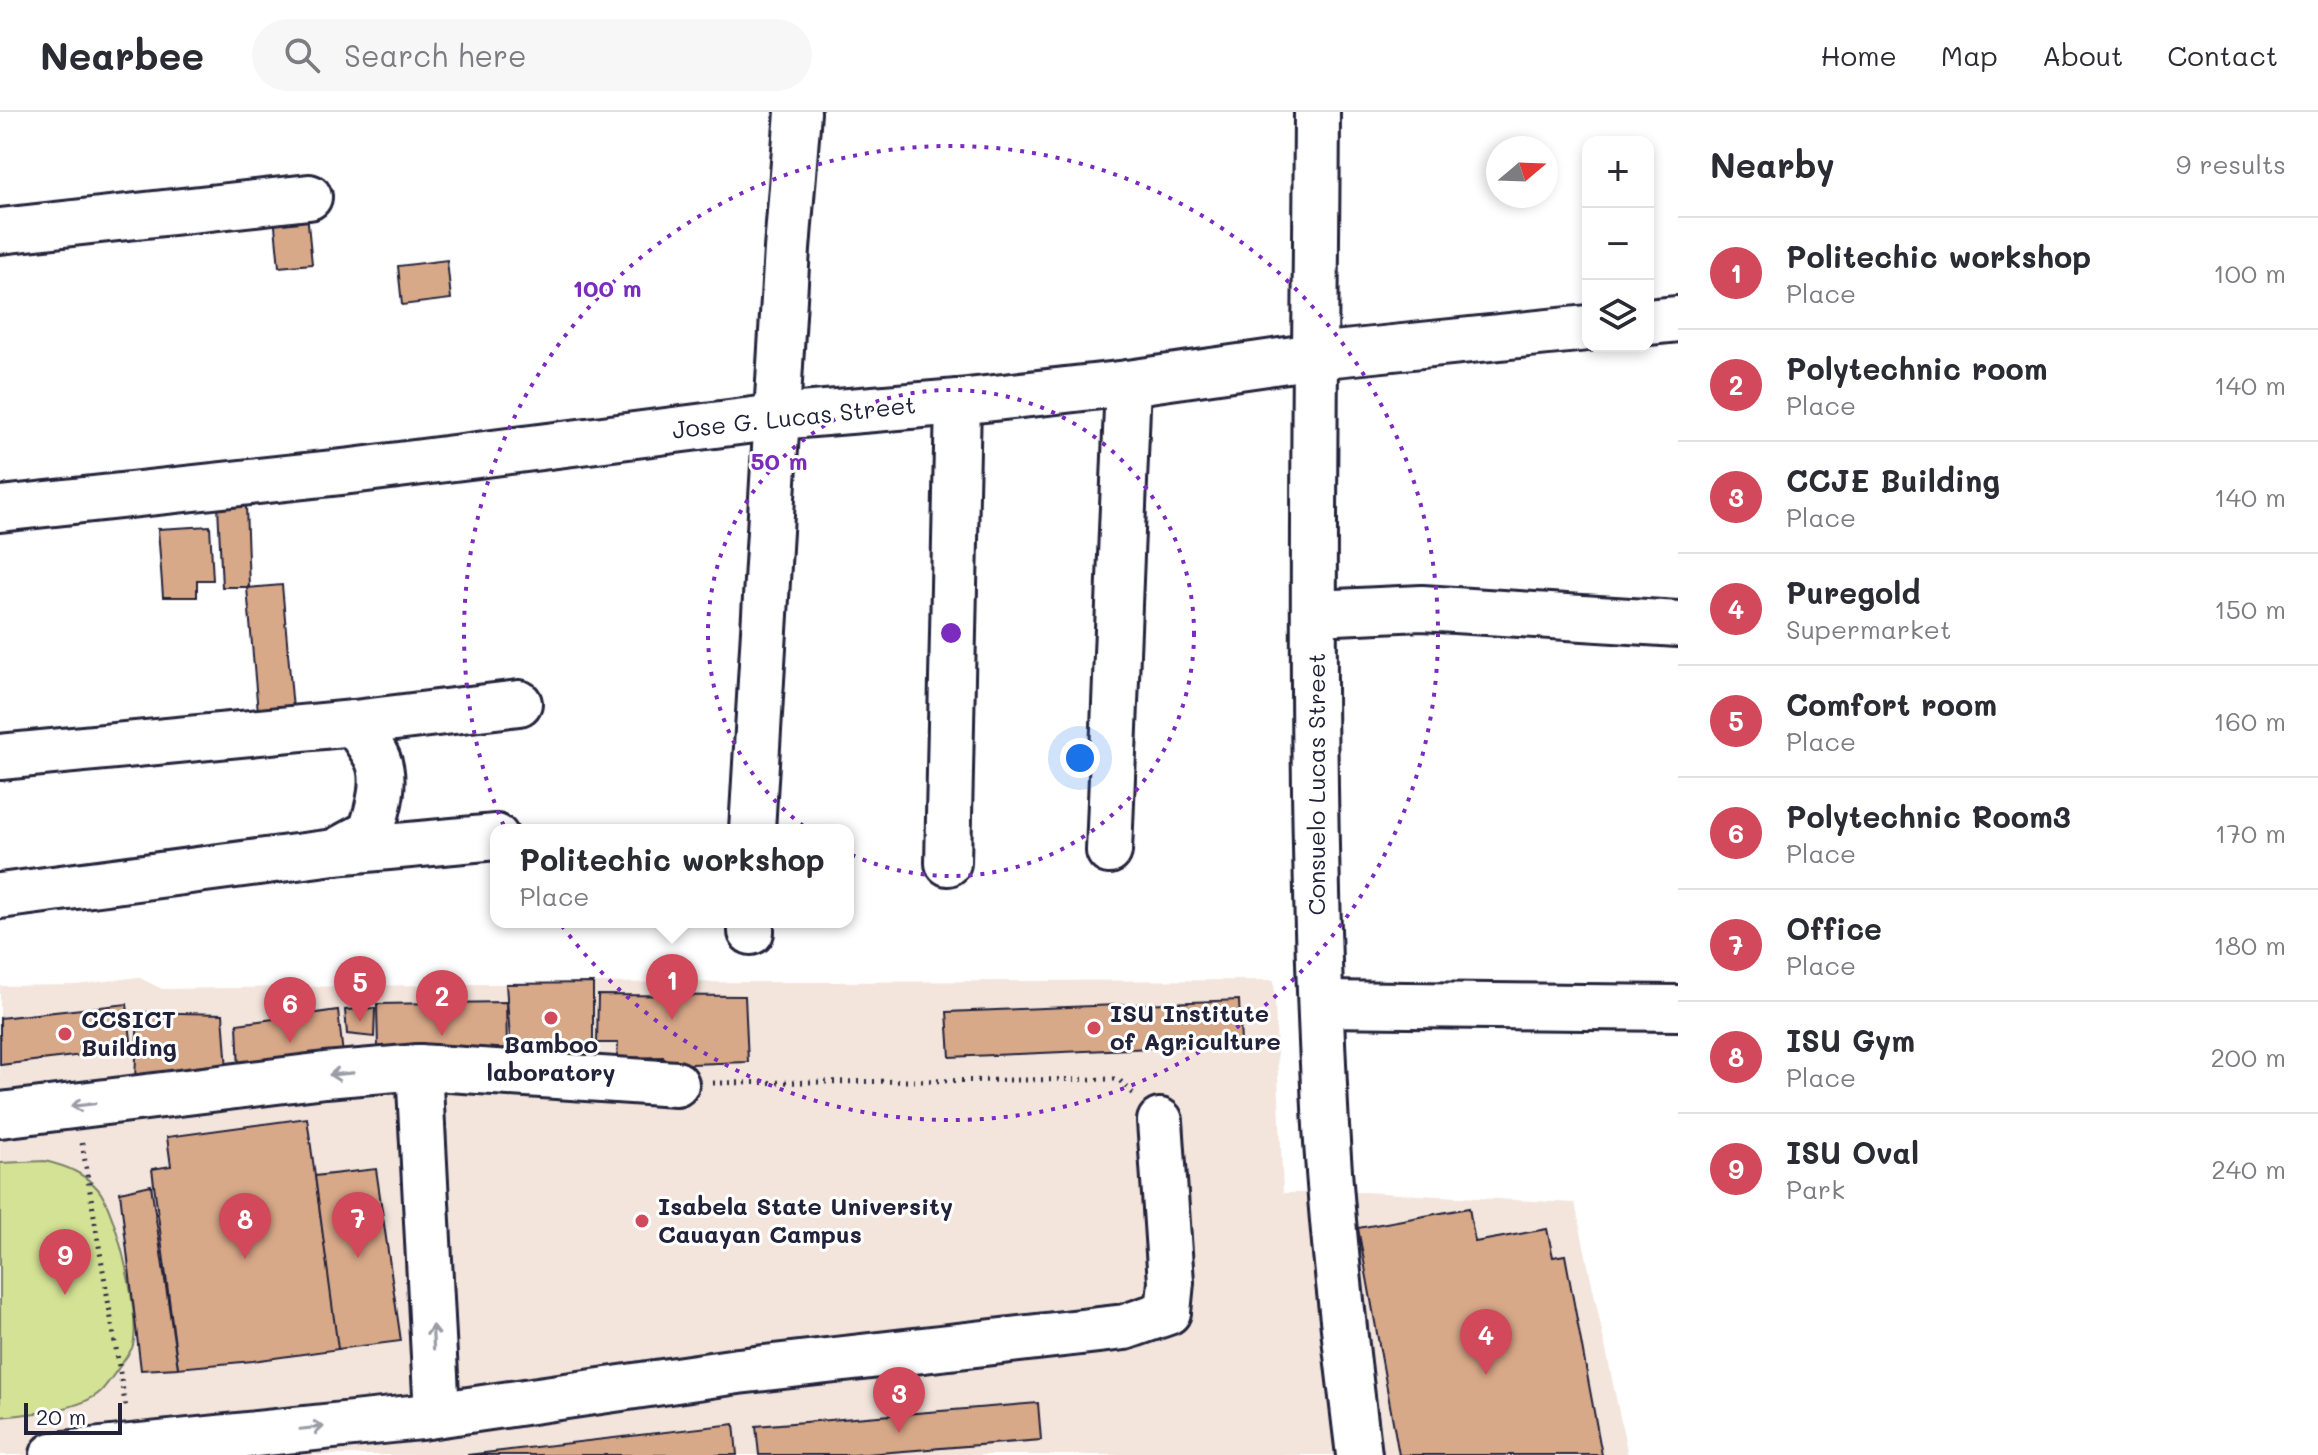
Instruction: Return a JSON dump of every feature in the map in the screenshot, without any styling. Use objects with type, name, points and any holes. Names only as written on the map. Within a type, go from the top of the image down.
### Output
[{"type":"street","points":[[752,824],[798,112]]},
{"type":"street","name":"Consuelo Lucas Street","points":[[1317,112],[1316,892],[1324,1085],[1337,1274],[1359,1455]]},
{"type":"street","points":[[0,231],[309,197]]},
{"type":"street","points":[[1654,321],[1678,319]]},
{"type":"street","name":"Jose G. Lucas Street","points":[[0,509],[351,471],[777,417],[958,402],[1128,383],[1315,356],[1582,329]]},
{"type":"street","points":[[1109,851],[1128,383]]},
{"type":"street","points":[[948,863],[958,402]]},
{"type":"street","points":[[1315,613],[1422,608],[1678,624]]},
{"type":"street","points":[[0,757],[354,723],[519,703]]},
{"type":"street","points":[[334,852],[371,832],[378,810],[381,786],[378,759],[354,723]]},
{"type":"street","points":[[0,896],[334,852],[490,838]]},
{"type":"street","points":[[1322,1004],[1678,1008]]},
{"type":"street","points":[[419,1067],[437,1414]]},
{"type":"street","points":[[0,1115],[325,1075],[419,1067],[676,1084]]},
{"type":"street","points":[[53,1455],[437,1414],[738,1371],[1125,1327],[1168,1312],[1171,1282],[1160,1121]]},
{"type":"path","points":[[676,1084],[1118,1079],[1160,1121]]},
{"type":"path","points":[[77,1106],[132,1446]]},
{"type":"shaded area","name":"Isabela State University Cauayan Campus","points":[[138,977],[162,989],[555,983],[1274,980],[1283,1193],[1363,1192],[1575,1203],[1628,1455],[0,1455],[0,986],[76,985]]},
{"type":"green space","points":[[45,1161],[86,1178],[105,1201],[120,1242],[131,1292],[134,1316],[132,1348],[102,1389],[91,1398],[53,1410],[0,1417],[0,1163]]},
{"type":"building","points":[[307,213],[312,264],[279,267],[274,216]]},
{"type":"building","points":[[447,260],[451,299],[402,305],[398,266]]},
{"type":"building","points":[[218,506],[246,506],[249,587],[222,587]]},
{"type":"building","points":[[210,526],[213,580],[197,580],[197,597],[163,597],[158,529]]},
{"type":"building","points":[[282,585],[293,709],[258,712],[247,588]]},
{"type":"building","name":"Bamboo laboratory","points":[[593,983],[593,1052],[511,1053],[506,984]]},
{"type":"building","points":[[598,995],[745,996],[748,1062],[662,1065],[663,1057],[617,1058],[618,1043],[597,1043]]},
{"type":"building","name":"ISU Institute of Agriculture","points":[[1239,1000],[1241,1044],[950,1057],[947,1012]]},
{"type":"building","points":[[506,1002],[507,1048],[378,1050],[377,1004]]},
{"type":"building","name":"CCSICT Building","points":[[127,1004],[132,1049],[0,1065],[0,1018]]},
{"type":"building","points":[[375,1008],[374,1037],[347,1034],[345,1010]]},
{"type":"building","points":[[338,1010],[344,1064],[239,1071],[237,1024]]},
{"type":"building","points":[[138,1012],[223,1014],[227,1070],[135,1080]]},
{"type":"building","points":[[307,1118],[339,1349],[178,1368],[152,1169],[171,1166],[167,1137]]},
{"type":"building","points":[[376,1169],[401,1341],[338,1349],[315,1176]]},
{"type":"building","points":[[151,1185],[178,1368],[141,1370],[120,1192]]},
{"type":"building","points":[[1469,1208],[1475,1242],[1547,1229],[1553,1257],[1565,1255],[1602,1455],[1399,1455],[1358,1228]]},
{"type":"building","points":[[1038,1403],[1041,1440],[854,1455],[759,1455],[756,1426]]},
{"type":"building","points":[[734,1424],[737,1455],[467,1455]]},
{"type":"place","name":"Bamboo laboratory","points":[[551,1018]]},
{"type":"place","name":"Politechic workshop","points":[[672,1020]]},
{"type":"place","name":"Comfort room","points":[[360,1022]]},
{"type":"place","name":"ISU Institute of Agriculture","points":[[1094,1028]]},
{"type":"place","name":"CCSICT Building","points":[[65,1034]]},
{"type":"place","name":"Polytechnic room","points":[[442,1036]]},
{"type":"place","name":"Polytechnic Room3","points":[[290,1043]]},
{"type":"place","name":"Isabela State University Cauayan Campus","points":[[642,1221]]},
{"type":"place","name":"Office","points":[[358,1258]]},
{"type":"place","name":"ISU Gym","points":[[245,1259]]},
{"type":"place","name":"ISU Oval","points":[[65,1295]]},
{"type":"place","name":"Puregold","points":[[1486,1375]]},
{"type":"place","name":"CCJE Building","points":[[899,1433]]}]
